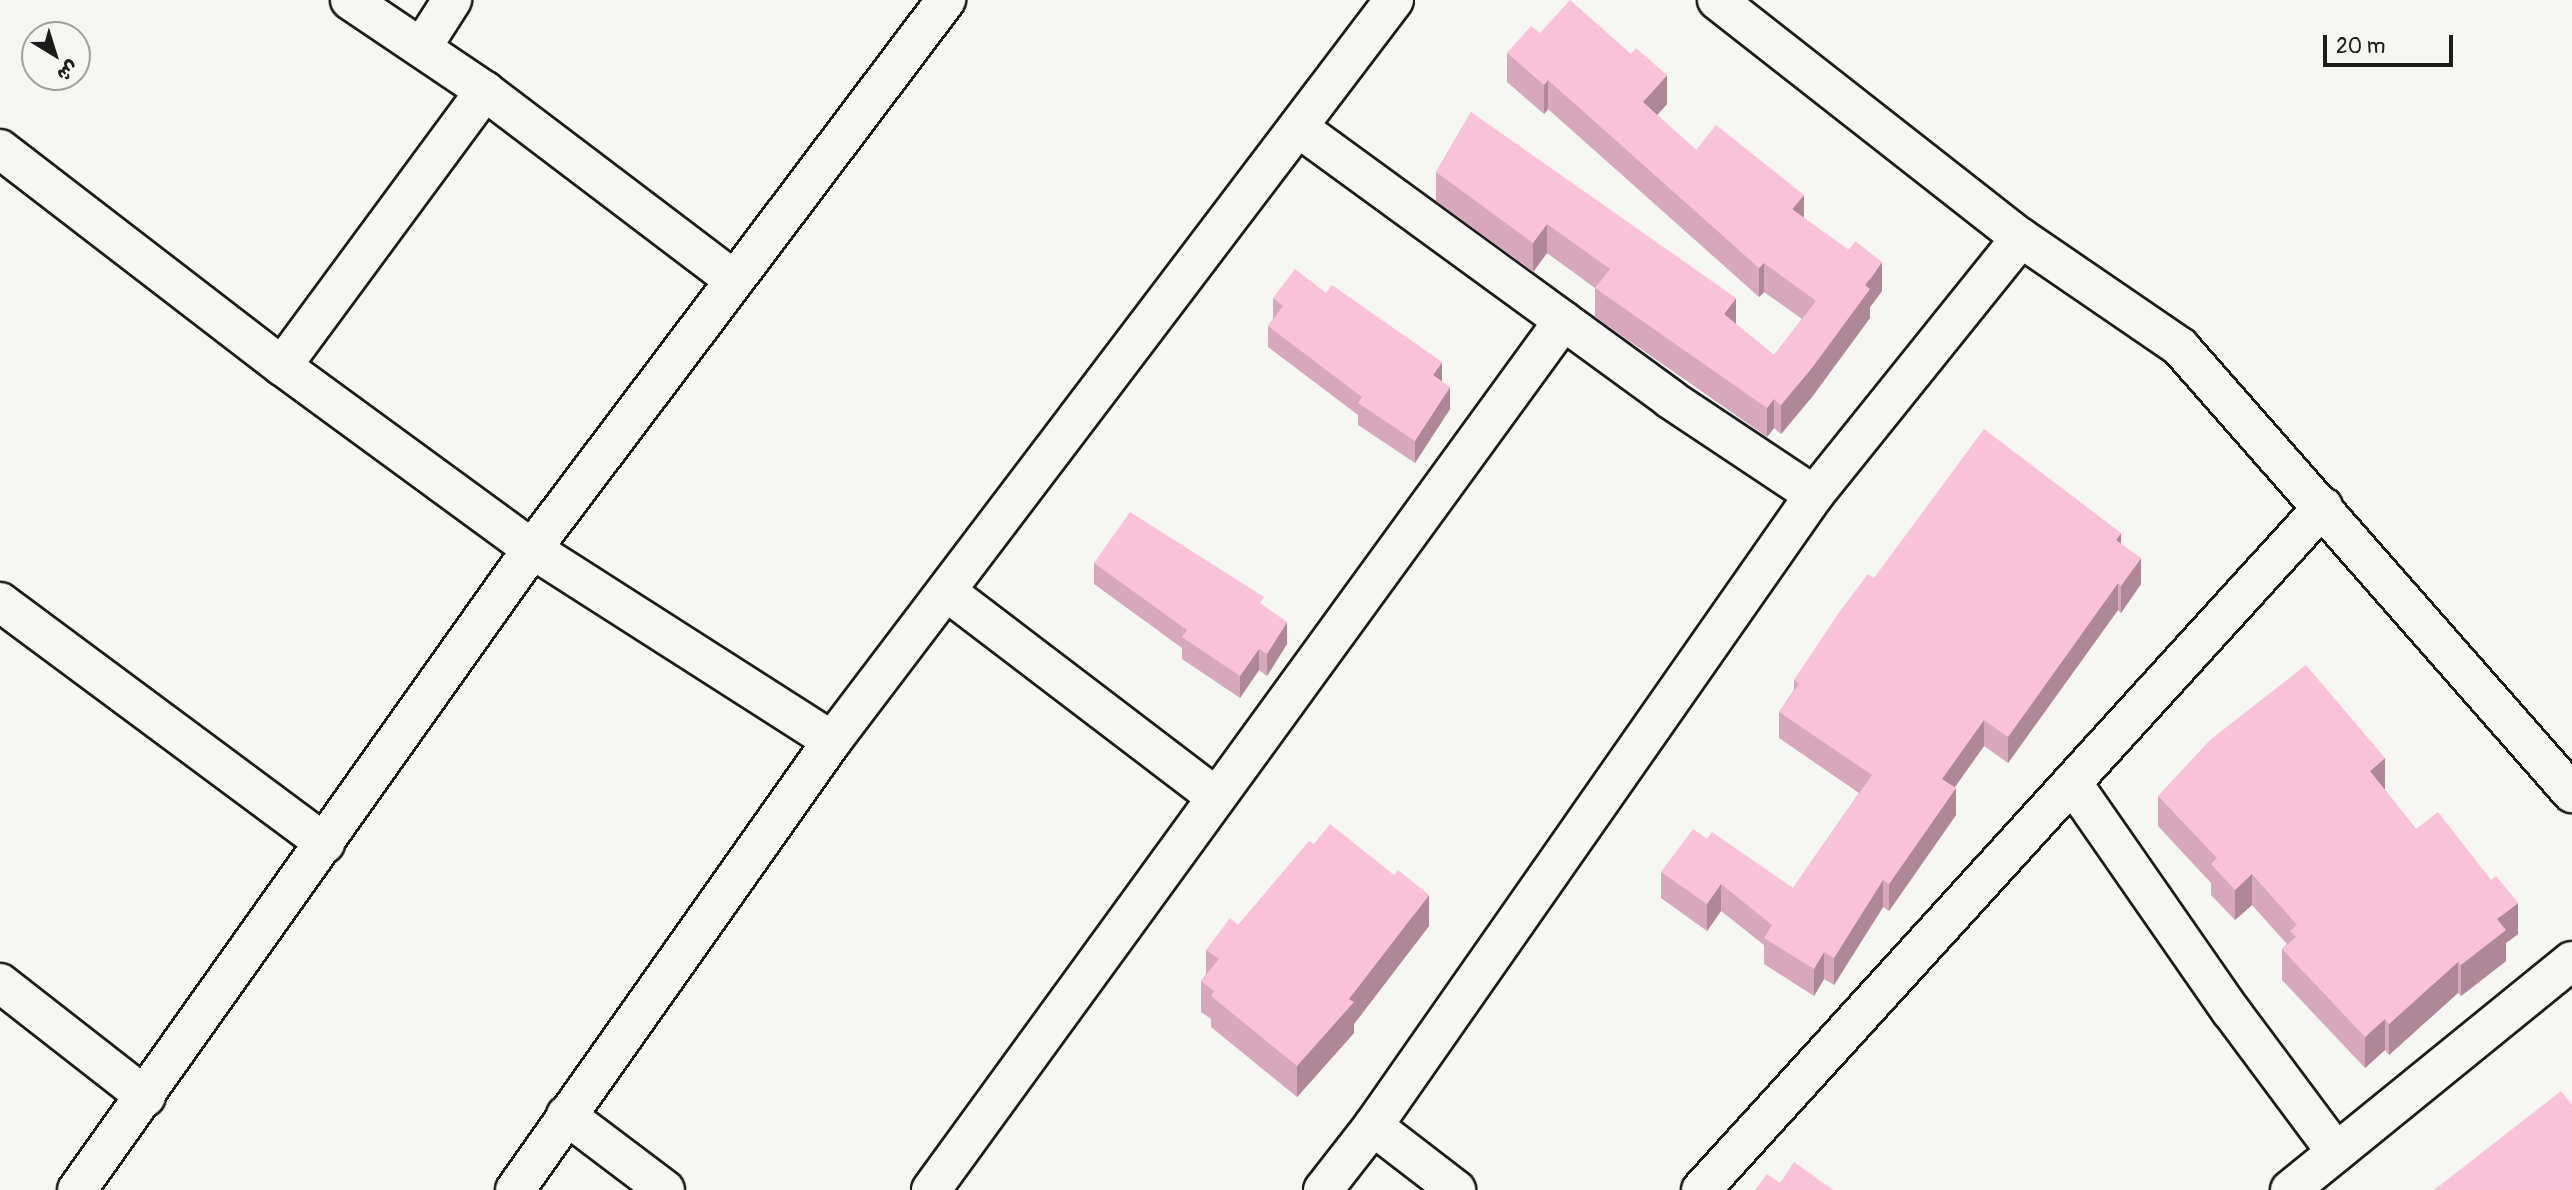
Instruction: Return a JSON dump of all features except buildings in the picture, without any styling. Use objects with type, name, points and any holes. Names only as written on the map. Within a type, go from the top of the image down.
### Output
[{"type":"street","points":[[349,0],[485,91],[734,280]]},
{"type":"street","points":[[422,47],[453,0]]},
{"type":"street","points":[[77,1190],[532,549],[946,0]]},
{"type":"street","points":[[515,1190],[832,741],[1394,0]]},
{"type":"street","points":[[1717,0],[2021,238],[2180,347],[2572,793]]},
{"type":"street","points":[[282,366],[485,91]]},
{"type":"street","points":[[1299,128],[1563,321],[1814,495]]},
{"type":"street","points":[[0,149],[282,366],[532,549],[832,741]]},
{"type":"street","points":[[1323,1190],[1373,1126],[1814,495],[2021,238]]},
{"type":"street","points":[[931,1190],[1563,321]]},
{"type":"street","points":[[1701,1190],[2323,507]]},
{"type":"street","points":[[947,592],[1216,797]]},
{"type":"street","points":[[0,602],[325,844]]},
{"type":"street","points":[[2073,784],[2231,1011],[2336,1152]]},
{"type":"street","points":[[2290,1190],[2572,961]]},
{"type":"street","points":[[0,983],[145,1097]]},
{"type":"street","points":[[566,1115],[665,1190]]},
{"type":"street","points":[[1373,1126],[1455,1190]]}]
